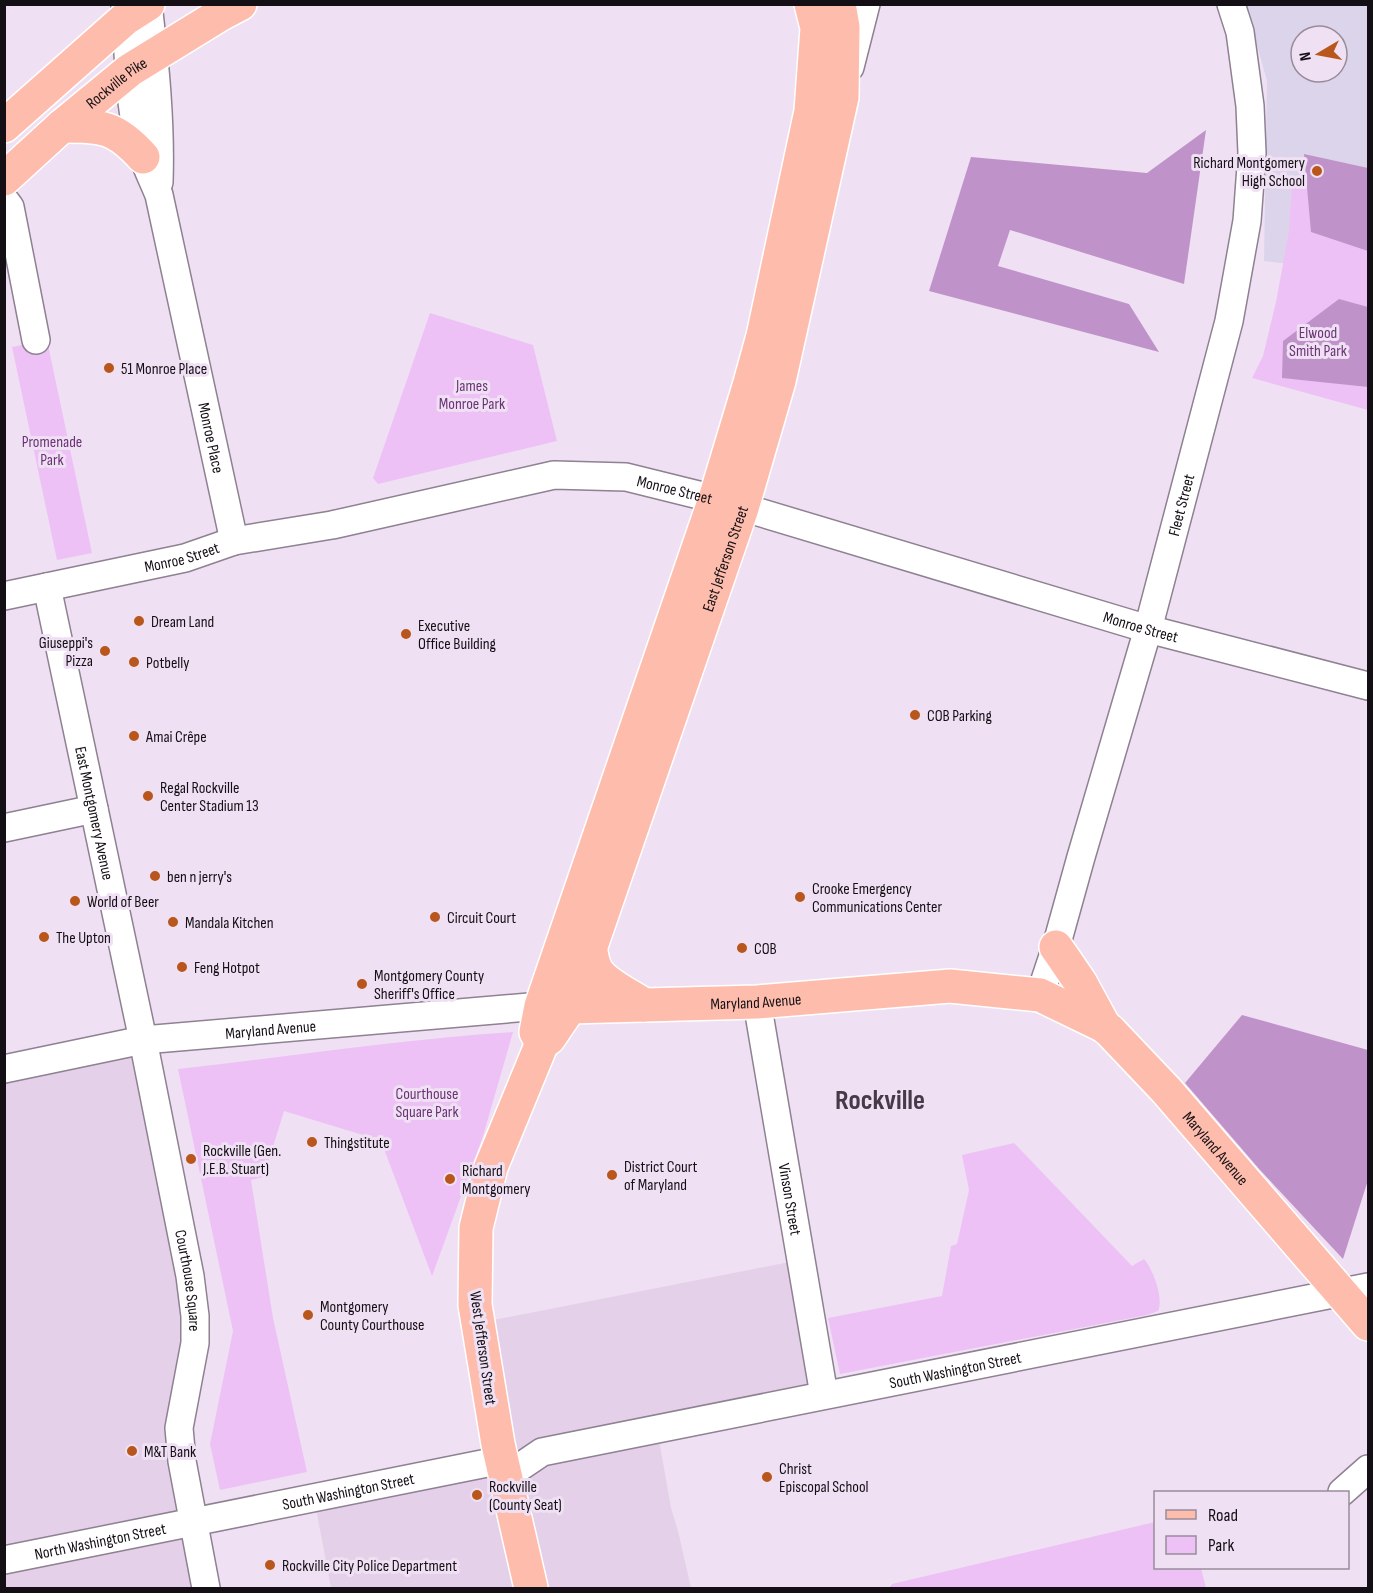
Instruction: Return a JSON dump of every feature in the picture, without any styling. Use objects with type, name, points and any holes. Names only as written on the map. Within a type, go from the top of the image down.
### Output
[{"type":"main road","name":"Rockville Pike","points":[[4,179],[62,126],[142,62],[240,4]]},
{"type":"main road","name":"East Jefferson Street","points":[[555,1007],[590,947],[728,503],[742,413],[763,336],[811,111],[817,28],[811,4]]},
{"type":"main road","name":"East Jefferson Street","points":[[555,1007],[728,503],[779,381],[842,97],[843,27],[839,4]]},
{"type":"main road","points":[[4,126],[137,8]]},
{"type":"main road","points":[[62,126],[109,129],[131,144],[143,157]]},
{"type":"main road","points":[[590,947],[592,960],[604,979],[644,1005]]},
{"type":"main road","points":[[1056,947],[1080,982],[1104,1026]]},
{"type":"main road","name":"Maryland Avenue","points":[[555,1007],[756,1002],[950,986],[1040,995],[1104,1026],[1355,1290],[1368,1324]]},
{"type":"main road","name":"West Jefferson Street","points":[[531,1588],[502,1460],[475,1305],[476,1228],[491,1167],[542,1043],[549,1038],[555,1007]]},
{"type":"street","points":[[842,97],[866,4]]},
{"type":"street","name":"Fleet Street","points":[[1040,995],[1148,629],[1229,321],[1247,221],[1252,153],[1250,106],[1240,32],[1231,4]]},
{"type":"street","name":"Monroe Place","points":[[137,8],[142,62],[160,150],[159,195]]},
{"type":"street","name":"Monroe Place","points":[[142,62],[131,91],[143,157],[159,195],[234,542]]},
{"type":"street","points":[[4,199],[10,207],[36,340]]},
{"type":"street","name":"Monroe Street","points":[[4,596],[185,558],[234,542],[332,525],[554,475],[626,477],[728,503],[1148,629],[1368,686]]},
{"type":"street","name":"East Montgomery Avenue","points":[[47,587],[143,1040]]},
{"type":"street","points":[[4,828],[94,809]]},
{"type":"street","name":"Vinson Street","points":[[756,1002],[824,1395]]},
{"type":"street","name":"Maryland Avenue","points":[[4,1069],[143,1040],[555,1007]]},
{"type":"street","name":"Courthouse Square","points":[[143,1040],[190,1276],[195,1316],[195,1343],[179,1428],[182,1461],[206,1588]]},
{"type":"street","name":"South Washington Street","points":[[194,1522],[1355,1290]]},
{"type":"street","points":[[1343,1491],[1368,1469]]},
{"type":"street","name":"North Washington Street","points":[[4,1560],[194,1522]]},
{"type":"shaded area","name":"Richard Montgomery High School","points":[[1246,5],[1368,5],[1368,273],[1264,261],[1267,81]]},
{"type":"shaded area","points":[[143,1040],[190,1276],[179,1428],[206,1588],[5,1588],[4,1083]]},
{"type":"shaded area","points":[[800,1260],[824,1395],[657,1429],[671,1508],[691,1588],[331,1588],[314,1498],[502,1460],[478,1323]]},
{"type":"green space","points":[[1206,130],[1184,284],[1010,230],[998,266],[1129,304],[1159,352],[929,291],[971,157],[1147,173]]},
{"type":"green space","points":[[1304,154],[1368,168],[1368,251],[1311,232]]},
{"type":"green space","name":"Elwood Smith Park","points":[[1292,188],[1368,194],[1368,410],[1252,378],[1263,356],[1276,302],[1289,231]]},
{"type":"green space","points":[[1339,299],[1368,307],[1368,387],[1282,378],[1283,341]]},
{"type":"green space","name":"James Monroe Park","points":[[430,313],[533,345],[557,441],[378,484],[373,478]]},
{"type":"green space","name":"Promenade Park","points":[[47,340],[92,553],[57,560],[12,347]]},
{"type":"green space","points":[[1242,1015],[1368,1050],[1368,1180],[1343,1259],[1260,1170],[1185,1083]]},
{"type":"green space","name":"Courthouse Square Park","points":[[513,1032],[483,1136],[432,1276],[384,1149],[376,1139],[284,1111],[268,1163],[270,1175],[251,1180],[273,1318],[307,1472],[220,1490],[210,1444],[233,1331],[178,1069],[387,1044]]},
{"type":"green space","points":[[1014,1143],[1132,1266],[1144,1259],[1157,1284],[1160,1299],[1158,1311],[840,1374],[828,1318],[942,1296],[951,1246],[957,1244],[969,1190],[962,1155]]},
{"type":"green space","points":[[1154,1522],[1154,1569],[1201,1569],[1206,1588],[889,1588],[892,1584]]},
{"type":"place","name":"Richard Montgomery High School","points":[[1317,171]]},
{"type":"place","name":"51 Monroe Place","points":[[109,368]]},
{"type":"place","name":"Dream Land","points":[[139,621]]},
{"type":"place","name":"Executive Office Building","points":[[406,634]]},
{"type":"place","name":"Giuseppi's Pizza","points":[[105,651]]},
{"type":"place","name":"Potbelly","points":[[134,662]]},
{"type":"place","name":"COB Parking","points":[[915,715]]},
{"type":"place","name":"Amai Crêpe","points":[[134,736]]},
{"type":"place","name":"Regal Rockville Center Stadium 13","points":[[148,796]]},
{"type":"place","name":"ben n jerry's","points":[[155,876]]},
{"type":"place","name":"Crooke Emergency Communications Center","points":[[800,897]]},
{"type":"place","name":"World of Beer","points":[[75,901]]},
{"type":"place","name":"Circuit Court","points":[[435,917]]},
{"type":"place","name":"Mandala Kitchen","points":[[173,922]]},
{"type":"place","name":"The Upton","points":[[44,937]]},
{"type":"place","name":"COB","points":[[742,948]]},
{"type":"place","name":"Feng Hotpot","points":[[182,967]]},
{"type":"place","name":"Montgomery County Sheriff's Office","points":[[362,984]]},
{"type":"place","name":"Thingstitute","points":[[312,1142]]},
{"type":"place","name":"Rockville (Gen. J.E.B. Stuart)","points":[[191,1159]]},
{"type":"place","name":"District Court of Maryland","points":[[612,1175]]},
{"type":"place","name":"Richard Montgomery","points":[[450,1179]]},
{"type":"place","name":"Montgomery County Courthouse","points":[[308,1315]]},
{"type":"place","name":"M&T Bank","points":[[132,1451]]},
{"type":"place","name":"Christ Episcopal School","points":[[767,1477]]},
{"type":"place","name":"Rockville (County Seat)","points":[[477,1495]]},
{"type":"place","name":"Rockville City Police Department","points":[[270,1565]]},
{"type":"district","name":"Rockville","points":[[880,1099]]}]
